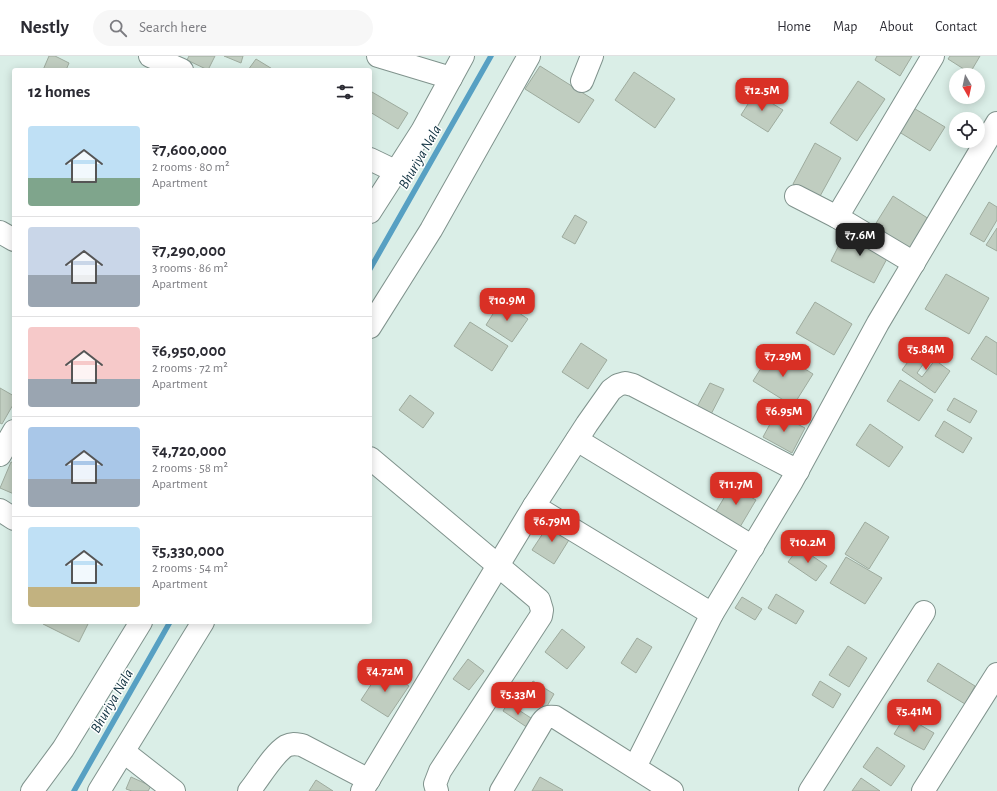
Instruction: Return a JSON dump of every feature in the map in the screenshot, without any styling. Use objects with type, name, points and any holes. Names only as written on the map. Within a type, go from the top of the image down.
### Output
[{"type":"street","points":[[150,56],[177,68]]},
{"type":"street","points":[[378,56],[451,78]]},
{"type":"street","points":[[372,209],[397,172],[463,56]]},
{"type":"street","points":[[372,324],[431,230],[529,56]]},
{"type":"street","points":[[582,82],[592,56]]},
{"type":"street","points":[[837,218],[933,56]]},
{"type":"street","points":[[635,766],[712,614],[798,471],[860,354],[997,123]]},
{"type":"street","points":[[372,160],[397,172]]},
{"type":"street","points":[[796,196],[914,263]]},
{"type":"street","points":[[249,791],[280,752],[286,746],[293,743],[302,745],[366,786],[534,506],[611,390],[618,385],[625,383],[634,385],[798,471]]},
{"type":"street","points":[[0,455],[12,434]]},
{"type":"street","points":[[577,440],[753,547]]},
{"type":"street","points":[[372,460],[539,600],[542,610],[541,616],[440,771],[435,784],[437,791]]},
{"type":"street","points":[[534,506],[712,614]]},
{"type":"street","points":[[0,510],[12,517]]},
{"type":"street","points":[[810,791],[924,612]]},
{"type":"street","points":[[32,791],[63,749],[140,624]]},
{"type":"street","points":[[99,791],[202,624]]},
{"type":"street","points":[[923,791],[997,674]]},
{"type":"street","points":[[501,791],[542,722],[545,718],[550,716],[578,731],[635,766],[672,791]]},
{"type":"street","points":[[124,752],[174,791]]},
{"type":"building","points":[[49,56],[55,56],[69,63],[67,68],[44,68]]},
{"type":"building","points":[[189,56],[215,56],[209,68],[204,68],[187,60]]},
{"type":"building","points":[[224,56],[243,56],[241,63]]},
{"type":"building","points":[[877,56],[912,56],[900,76],[875,60]]},
{"type":"building","points":[[950,56],[980,56],[973,68],[962,68],[948,59]]},
{"type":"building","points":[[256,59],[271,68],[249,68]]},
{"type":"building","points":[[540,66],[594,100],[579,123],[525,89]]},
{"type":"building","points":[[634,72],[675,99],[655,128],[615,100]]},
{"type":"building","points":[[858,81],[885,99],[857,141],[830,123]]},
{"type":"building","points":[[372,92],[408,113],[398,129],[372,113]]},
{"type":"building","points":[[755,93],[783,110],[768,132],[741,115]]},
{"type":"building","points":[[912,107],[945,127],[930,151],[896,130]]},
{"type":"building","points":[[815,143],[841,158],[819,198],[793,184]]},
{"type":"building","points":[[893,196],[929,219],[910,250],[873,228]]},
{"type":"building","points":[[989,202],[997,207],[997,220],[984,242],[970,234]]},
{"type":"building","points":[[575,215],[587,222],[575,244],[562,237]]},
{"type":"building","points":[[997,228],[997,251],[986,245]]},
{"type":"building","points":[[846,231],[890,253],[874,283],[831,261]]},
{"type":"building","points":[[946,274],[989,298],[969,334],[925,309]]},
{"type":"building","points":[[501,301],[528,319],[512,342],[486,325]]},
{"type":"building","points":[[815,302],[852,324],[834,355],[796,333]]},
{"type":"building","points":[[470,322],[508,346],[492,371],[454,346]]},
{"type":"building","points":[[986,336],[997,343],[997,375],[971,359]]},
{"type":"building","points":[[581,343],[607,360],[588,389],[562,372]]},
{"type":"building","points":[[918,348],[929,356],[917,373],[922,377],[935,360],[950,371],[935,393],[902,370]]},
{"type":"building","points":[[773,349],[813,374],[793,406],[753,381]]},
{"type":"building","points":[[900,380],[933,400],[919,421],[887,401]]},
{"type":"building","points":[[710,383],[724,389],[707,422],[693,414]]},
{"type":"building","points":[[0,388],[12,395],[12,406],[2,424],[0,423]]},
{"type":"building","points":[[410,395],[434,413],[423,428],[399,410]]},
{"type":"building","points":[[954,398],[977,411],[970,423],[947,410]]},
{"type":"building","points":[[776,413],[805,428],[792,453],[763,437]]},
{"type":"building","points":[[944,421],[972,438],[963,453],[935,436]]},
{"type":"building","points":[[870,424],[903,447],[889,467],[856,445]]},
{"type":"building","points":[[11,462],[12,462],[12,493],[0,488]]},
{"type":"building","points":[[731,486],[756,500],[740,527],[715,513]]},
{"type":"building","points":[[551,521],[572,535],[554,564],[532,550]]},
{"type":"building","points":[[865,522],[889,537],[869,569],[845,554]]},
{"type":"building","points":[[799,547],[827,566],[816,581],[788,562]]},
{"type":"building","points":[[846,557],[882,578],[865,604],[830,583]]},
{"type":"building","points":[[776,594],[804,611],[796,624],[768,608]]},
{"type":"building","points":[[742,597],[762,609],[755,620],[735,608]]},
{"type":"building","points":[[43,624],[88,624],[79,642]]},
{"type":"building","points":[[562,629],[585,647],[567,669],[545,652]]},
{"type":"building","points":[[637,638],[652,647],[636,673],[621,663]]},
{"type":"building","points":[[848,646],[867,658],[849,687],[829,675]]},
{"type":"building","points":[[468,659],[484,671],[469,690],[453,679]]},
{"type":"building","points":[[938,663],[975,686],[965,704],[927,681]]},
{"type":"building","points":[[382,668],[409,686],[388,717],[361,700]]},
{"type":"building","points":[[533,681],[554,694],[546,708],[524,696]]},
{"type":"building","points":[[820,681],[841,694],[833,708],[812,695]]},
{"type":"building","points":[[508,703],[534,720],[528,728],[503,711]]},
{"type":"building","points":[[905,716],[934,733],[924,750],[894,734]]},
{"type":"building","points":[[877,747],[905,766],[891,786],[863,767]]},
{"type":"building","points":[[131,777],[151,786],[148,791],[132,791],[126,789]]},
{"type":"building","points":[[540,777],[563,790],[532,791]]},
{"type":"building","points":[[861,778],[880,791],[852,791]]},
{"type":"building","points":[[316,780],[333,791],[309,791]]},
{"type":"waterway","name":"Bhuriya Nala","points":[[372,265],[491,56]]},
{"type":"waterway","name":"Bhuriya Nala","points":[[74,791],[169,624]]}]
